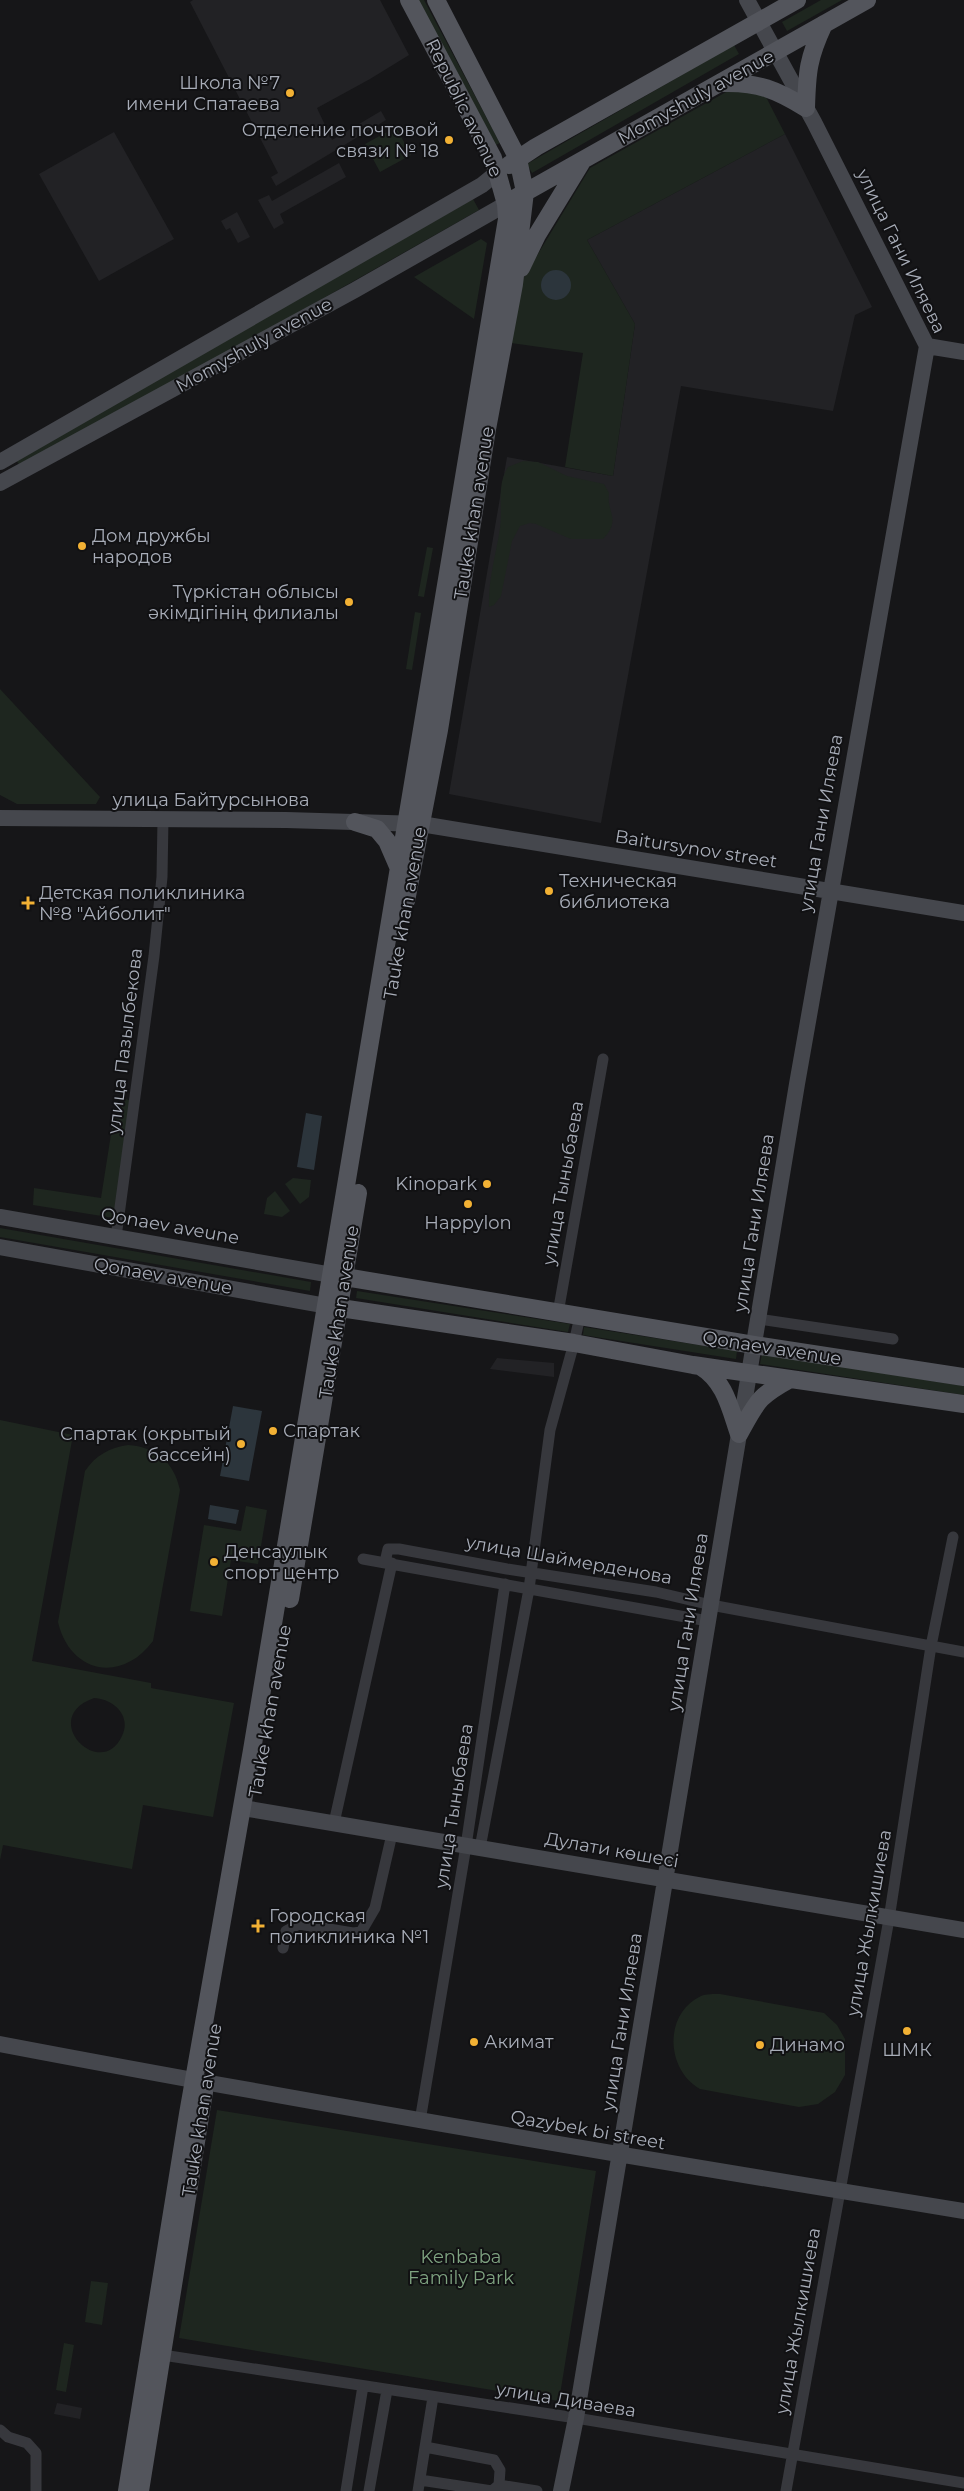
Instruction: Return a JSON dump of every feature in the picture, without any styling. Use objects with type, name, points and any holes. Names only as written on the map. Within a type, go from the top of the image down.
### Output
[{"type":"main road","name":"Republic avenue","points":[[409,0],[498,172],[506,211]]},
{"type":"main road","name":"Republic avenue","points":[[436,0],[520,157],[525,192]]},
{"type":"main road","name":"Momyshuly avenue","points":[[498,172],[520,157],[797,0]]},
{"type":"main road","name":"Momyshuly avenue","points":[[506,211],[525,192],[867,0]]},
{"type":"main road","points":[[722,82],[746,83],[773,89],[806,108],[807,71],[811,51],[824,24]]},
{"type":"main road","points":[[514,284],[537,235],[583,160]]},
{"type":"main road","name":"Tauke khan avenue","points":[[338,1276],[400,871],[414,824],[514,284],[525,192]]},
{"type":"main road","name":"Tauke khan avenue","points":[[248,1809],[332,1307],[402,925],[414,824],[506,211]]},
{"type":"main road","points":[[355,822],[377,829],[387,840],[400,871]]},
{"type":"main road","points":[[338,1276],[558,1313]]},
{"type":"main road","points":[[332,1307],[369,1314]]},
{"type":"main road","name":"Tauke khan avenue","points":[[140,2491],[156,2354],[200,2082],[335,1337],[332,1307]]},
{"type":"main road","name":"Qonaev avenue","points":[[558,1313],[964,1377]]},
{"type":"main road","points":[[335,1337],[340,1326],[347,1320],[369,1314]]},
{"type":"main road","name":"Qonaev avenue","points":[[369,1314],[574,1344],[700,1366],[964,1404]]},
{"type":"main road","points":[[700,1366],[712,1374],[720,1383],[739,1434]]},
{"type":"main road","points":[[739,1434],[759,1399],[770,1390],[790,1379]]},
{"type":"main road","name":"Tauke khan avenue","points":[[127,2491],[156,2354]]},
{"type":"street","name":"улица Гани Иляева","points":[[561,2491],[576,2418],[830,890],[927,346],[806,108],[747,0]]},
{"type":"street","name":"Momyshuly avenue","points":[[0,462],[482,185],[498,172]]},
{"type":"street","name":"Momyshuly avenue","points":[[0,483],[355,290],[506,211]]},
{"type":"street","points":[[927,346],[964,352]]},
{"type":"street","name":"улица Байтурсынова","points":[[0,818],[414,824]]},
{"type":"street","name":"улица Пазылбекова","points":[[116,1237],[154,956],[162,877],[163,819]]},
{"type":"street","name":"Baitursynov street","points":[[414,824],[964,913]]},
{"type":"street","name":"улица Тыныбаева","points":[[558,1313],[603,1059]]},
{"type":"street","name":"Qonaev aveune","points":[[0,1217],[338,1276]]},
{"type":"street","name":"Qonaev avenue","points":[[0,1247],[332,1307]]},
{"type":"street","name":"улица Тыныбаева","points":[[420,2121],[473,1847],[528,1589],[550,1430],[580,1316]]},
{"type":"street","points":[[759,1319],[894,1339]]},
{"type":"street","name":"улица Жылкишиева","points":[[786,2491],[889,1919],[931,1646],[953,1538]]},
{"type":"street","name":"улица Шаймерденова","points":[[388,1563],[388,1549],[399,1548],[656,1592],[710,1613]]},
{"type":"street","name":"улица Шаймерденова","points":[[363,1559],[528,1589],[710,1613],[964,1652]]},
{"type":"street","points":[[334,1823],[388,1563]]},
{"type":"street","name":"улица Тыныбаева","points":[[473,1847],[505,1584]]},
{"type":"street","name":"Дулати көшесі","points":[[248,1809],[666,1879],[889,1919],[964,1930]]},
{"type":"street","points":[[283,1948],[286,1931],[299,1924],[353,1933],[362,1932],[378,1899],[392,1834]]},
{"type":"street","name":"Qazybek bi street","points":[[0,2044],[200,2082],[620,2156],[964,2211]]},
{"type":"street","name":"улица Диваева","points":[[156,2354],[576,2418],[964,2483]]},
{"type":"street","points":[[346,2491],[364,2386]]},
{"type":"street","points":[[369,2491],[387,2390]]},
{"type":"street","points":[[433,2397],[419,2486],[492,2491],[500,2485],[537,2491]]},
{"type":"street","points":[[0,2430],[8,2437],[27,2443],[36,2453],[36,2491]]},
{"type":"street","points":[[425,2447],[494,2460],[500,2470],[500,2485]]},
{"type":"shaded area","name":"Школа №7 имени Спатаева","points":[[193,0],[380,0],[409,55],[317,108],[332,140],[381,111],[386,120],[276,186],[271,177],[278,173],[190,2]]},
{"type":"shaded area","points":[[114,132],[174,239],[99,281],[39,174]]},
{"type":"shaded area","points":[[785,134],[872,307],[855,315],[833,411],[681,386],[601,823],[449,794],[507,457],[613,476],[635,324],[587,240]]},
{"type":"shaded area","points":[[339,163],[346,177],[280,214],[284,223],[274,229],[258,200],[269,195],[272,201]]},
{"type":"shaded area","points":[[237,212],[250,237],[238,243],[230,228],[226,230],[221,221]]},
{"type":"shaded area","points":[[556,270],[567,274],[571,285],[567,296],[556,300],[545,296],[541,285],[545,274]]},
{"type":"shaded area","points":[[306,1113],[322,1116],[314,1170],[297,1167]]},
{"type":"shaded area","points":[[497,1358],[554,1363],[554,1377],[490,1369]]},
{"type":"shaded area","name":"Спартак (окрытый бассейн)","points":[[233,1406],[262,1411],[249,1481],[220,1476]]},
{"type":"shaded area","points":[[210,1505],[239,1510],[236,1524],[208,1519]]},
{"type":"shaded area","points":[[57,2403],[82,2408],[80,2419],[54,2414]]},
{"type":"green space","points":[[417,0],[424,0],[500,143],[494,146]]},
{"type":"green space","points":[[821,0],[842,0],[787,31],[782,22]]},
{"type":"green space","points":[[734,45],[739,54],[532,173],[527,164]]},
{"type":"green space","points":[[744,90],[765,95],[785,134],[587,240],[635,324],[613,476],[565,467],[583,353],[511,343],[521,282],[590,168],[728,91]]},
{"type":"green space","points":[[396,127],[411,155],[380,172],[365,144]]},
{"type":"green space","points":[[473,199],[479,210],[22,469],[16,460]]},
{"type":"green space","points":[[481,239],[487,243],[474,319],[414,277]]},
{"type":"green space","points":[[523,461],[538,462],[567,476],[604,484],[609,493],[612,526],[603,539],[571,539],[536,524],[530,523],[520,526],[512,541],[501,596],[494,605],[489,607],[491,577],[501,520],[502,482],[508,467]]},
{"type":"green space","points":[[427,547],[433,548],[424,597],[418,596]]},
{"type":"green space","points":[[415,612],[421,613],[412,670],[406,669]]},
{"type":"green space","points":[[0,689],[100,797],[96,804],[17,804],[0,795]]},
{"type":"green space","points":[[117,1096],[132,1101],[114,1218],[33,1205],[34,1188],[101,1198]]},
{"type":"green space","points":[[293,1178],[311,1180],[309,1197],[300,1204],[285,1184]]},
{"type":"green space","points":[[275,1191],[290,1211],[282,1217],[264,1214],[267,1198]]},
{"type":"green space","points":[[0,1228],[311,1282],[310,1291],[0,1237]]},
{"type":"green space","points":[[357,1291],[570,1324],[568,1332],[356,1298]]},
{"type":"green space","points":[[584,1327],[737,1351],[736,1359],[583,1335]]},
{"type":"green space","points":[[762,1354],[964,1386],[964,1395],[760,1364]]},
{"type":"green space","points":[[0,1420],[73,1435],[32,1661],[151,1683],[151,1688],[234,1703],[213,1817],[143,1805],[132,1869],[3,1845],[0,1860]],"holes":[[[94,1698],[114,1705],[123,1715],[125,1721],[122,1736],[112,1748],[101,1752],[89,1749],[79,1742],[72,1731],[71,1719],[78,1707]]]},
{"type":"green space","points":[[128,1445],[147,1449],[162,1458],[173,1471],[180,1490],[153,1641],[140,1655],[126,1663],[112,1667],[98,1667],[85,1662],[73,1653],[64,1639],[58,1622],[85,1471],[104,1453]]},
{"type":"green space","name":"Денсаулык спорт центр","points":[[246,1506],[267,1510],[258,1564],[231,1560],[222,1616],[190,1611],[204,1525],[241,1531]]},
{"type":"green space","name":"Динамо","points":[[720,1994],[824,2013],[837,2025],[845,2039],[845,2075],[835,2092],[818,2104],[799,2107],[700,2089],[689,2080],[680,2069],[675,2056],[675,2028],[680,2015],[689,2004],[701,1996]]},
{"type":"green space","name":"Kenbaba Family Park","points":[[217,2110],[596,2171],[559,2401],[179,2338]]},
{"type":"green space","points":[[91,2281],[108,2283],[102,2325],[85,2322]]},
{"type":"green space","points":[[64,2343],[74,2345],[66,2392],[56,2390]]},
{"type":"place","name":"Школа №7 имени Спатаева","points":[[290,93]]},
{"type":"place","name":"Отделение почтовой связи № 18","points":[[449,140]]},
{"type":"place","name":"Дом дружбы народов","points":[[82,546]]},
{"type":"place","name":"Түркістан облысы әкімдігінің филиалы","points":[[349,602]]},
{"type":"place","name":"Техническая библиотека","points":[[549,891]]},
{"type":"place","name":"Детская поликлиника №8 \"Айболит\"","points":[[28,903]]},
{"type":"place","name":"Kinopark","points":[[487,1184]]},
{"type":"place","name":"Happylon","points":[[468,1204]]},
{"type":"place","name":"Спартак","points":[[273,1431]]},
{"type":"place","name":"Спартак (окрытый бассейн)","points":[[241,1444]]},
{"type":"place","name":"Денсаулык спорт центр","points":[[214,1562]]},
{"type":"place","name":"Городская поликлиника №1","points":[[258,1926]]},
{"type":"place","name":"ШМК","points":[[907,2031]]},
{"type":"place","name":"Акимат","points":[[474,2042]]},
{"type":"place","name":"Динамо","points":[[760,2045]]}]
